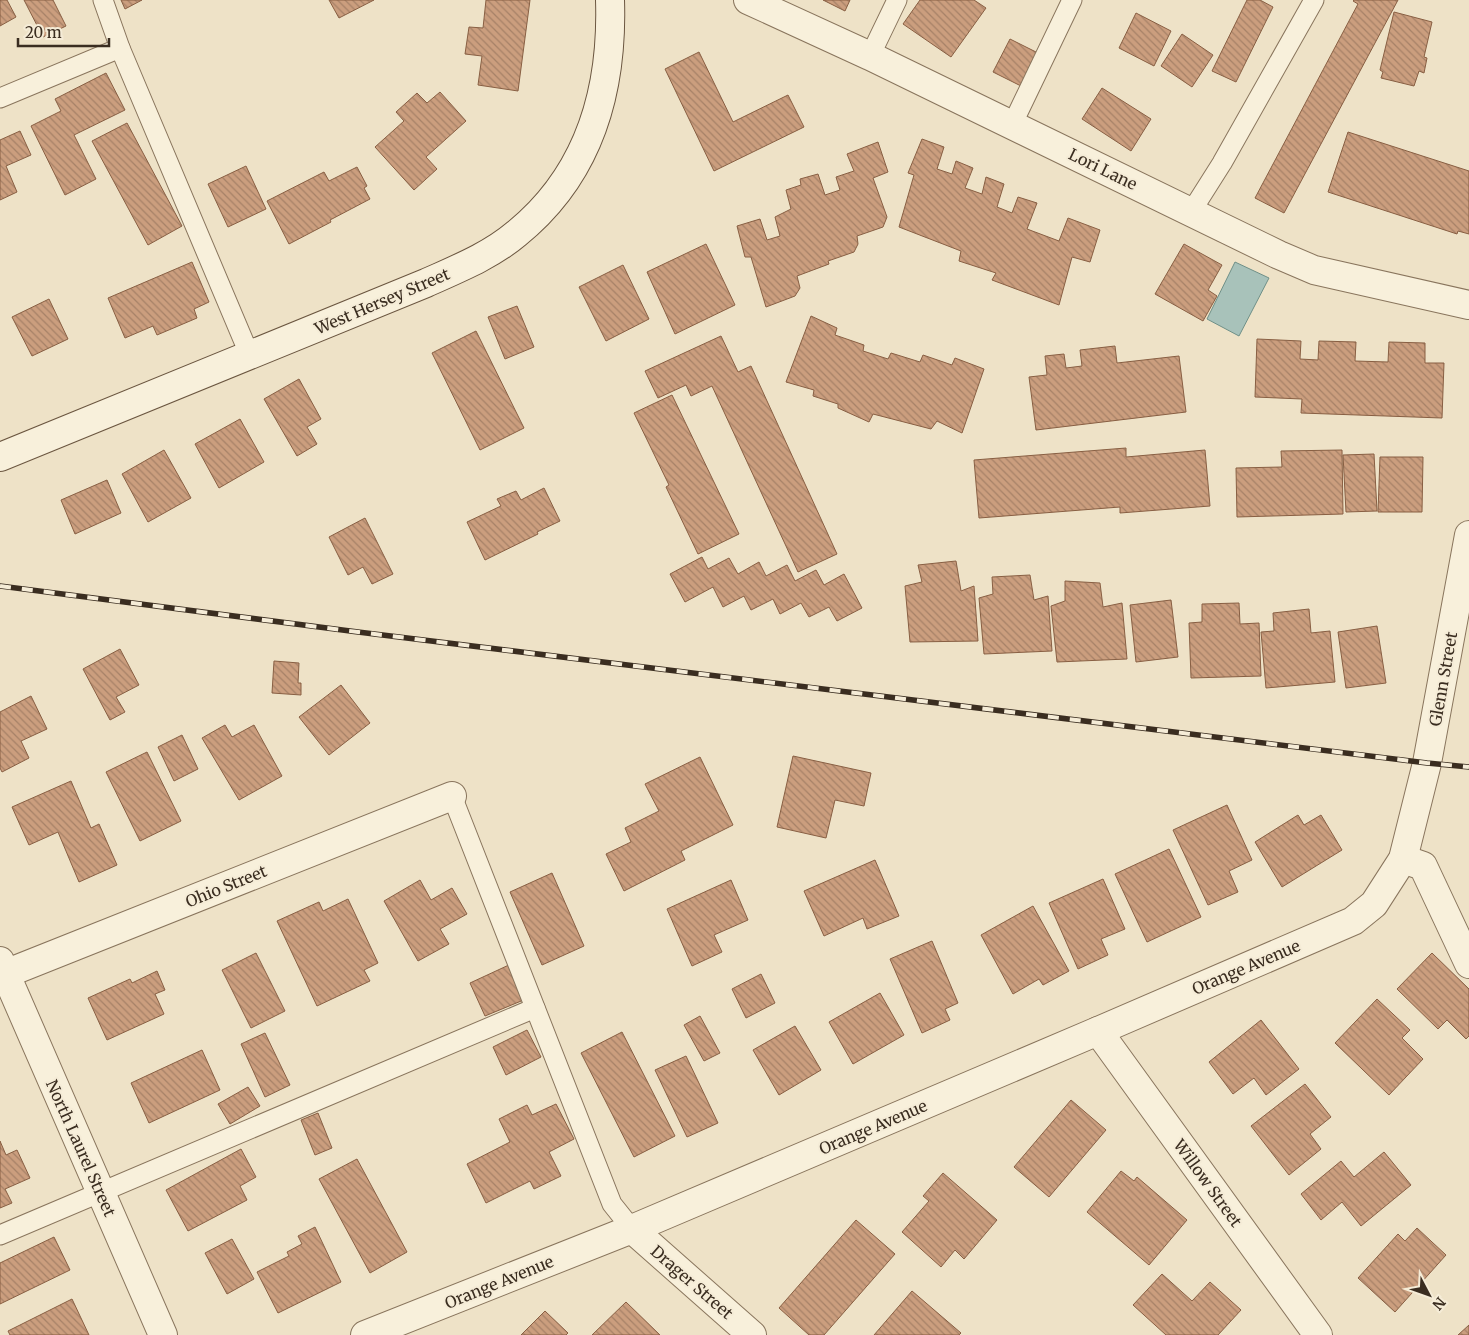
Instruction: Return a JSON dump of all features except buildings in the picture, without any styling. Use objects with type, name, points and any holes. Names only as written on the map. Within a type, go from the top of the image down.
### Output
[{"type":"street","name":"West Hersey Street","points":[[0,457],[417,287],[482,257],[515,235],[543,209],[563,185],[582,152],[596,119],[604,87],[609,46],[610,0]]},
{"type":"street","name":"Lori Lane","points":[[748,0],[870,56],[1279,255],[1314,270],[1469,305]]},
{"type":"street","name":"Glenn Street","points":[[1403,859],[1428,763],[1469,535]]},
{"type":"street","name":"Ohio Street","points":[[2,971],[452,796]]},
{"type":"street","name":"Orange Avenue","points":[[365,1335],[632,1229],[1353,921],[1374,904],[1403,859]]},
{"type":"street","points":[[1403,859],[1423,866],[1469,964]]},
{"type":"street","name":"North Laurel Street","points":[[2,971],[163,1335]]},
{"type":"street","name":"Willow Street","points":[[1098,1031],[1318,1335]]},
{"type":"street","name":"Drager Street","points":[[632,1229],[752,1335]]},
{"type":"lane","points":[[103,0],[120,48],[250,356]]},
{"type":"lane","points":[[870,56],[897,0]]},
{"type":"lane","points":[[1012,125],[1072,0]]},
{"type":"lane","points":[[1192,212],[1222,163],[1314,0]]},
{"type":"lane","points":[[0,98],[120,48]]},
{"type":"lane","points":[[452,796],[612,1204],[632,1229]]},
{"type":"lane","points":[[0,1235],[535,1008]]},
{"type":"water","points":[[1235,262],[1269,278],[1239,336],[1207,319]]},
{"type":"railway","points":[[0,586],[358,632],[1469,767]]}]
